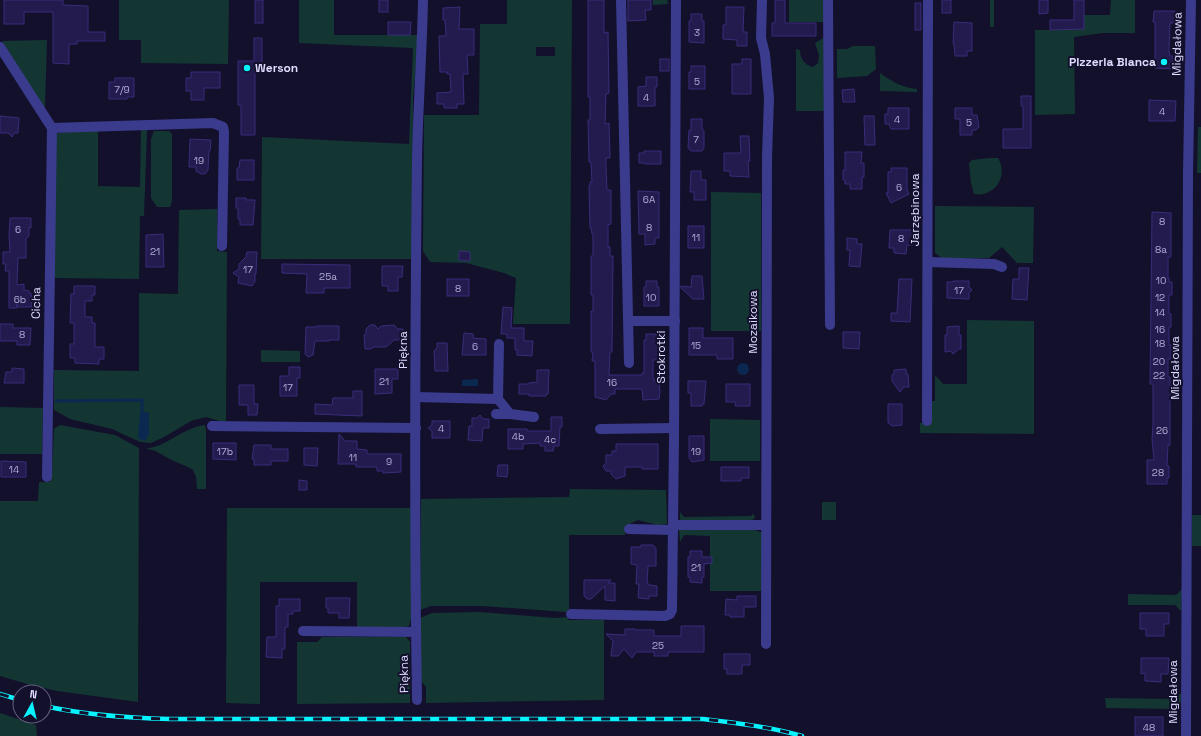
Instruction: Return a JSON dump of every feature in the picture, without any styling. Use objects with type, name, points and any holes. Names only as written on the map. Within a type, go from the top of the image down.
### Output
[{"type":"street","name":"Piękna","points":[[417,700],[417,152],[423,0]]},
{"type":"street","points":[[621,0],[629,363]]},
{"type":"street","name":"Stokrotki","points":[[571,614],[666,616],[670,614],[672,607],[676,0]]},
{"type":"street","name":"Mozaikowa","points":[[762,0],[761,38],[765,54],[769,98],[767,165],[766,644]]},
{"type":"street","points":[[828,0],[830,325]]},
{"type":"street","name":"Jarzębinowa","points":[[927,421],[928,0]]},
{"type":"street","name":"Migdałowa","points":[[1186,736],[1188,174],[1191,0]]},
{"type":"street","points":[[2,54],[52,128],[214,123],[222,127],[224,132],[222,246]]},
{"type":"street","name":"Cicha","points":[[47,477],[52,128]]},
{"type":"street","points":[[928,262],[994,264],[1002,267]]},
{"type":"street","points":[[629,320],[675,321]]},
{"type":"street","points":[[499,344],[498,399],[510,414]]},
{"type":"street","points":[[416,397],[498,399]]},
{"type":"street","points":[[496,414],[534,417]]},
{"type":"street","points":[[212,426],[416,428]]},
{"type":"street","points":[[600,429],[674,428]]},
{"type":"street","points":[[629,529],[766,525]]},
{"type":"street","points":[[303,631],[416,632]]},
{"type":"green space","points":[[119,0],[229,0],[228,64],[141,63],[141,40],[119,40]]},
{"type":"green space","points":[[299,0],[334,0],[334,35],[419,35],[413,98],[412,259],[261,259],[262,137],[409,144],[413,48],[299,43]]},
{"type":"green space","points":[[507,0],[572,0],[570,324],[513,324],[516,278],[504,273],[466,263],[430,262],[423,251],[424,115],[479,115],[480,24],[507,24]],"holes":[[[536,47],[555,47],[555,56],[536,56]]]},
{"type":"green space","points":[[653,0],[667,0],[668,4],[653,5]]},
{"type":"green space","points":[[789,0],[825,0],[825,22],[789,22]]},
{"type":"green space","points":[[990,0],[994,0],[994,27],[990,27]]},
{"type":"green space","points":[[1111,0],[1135,0],[1135,33],[1103,33],[1074,37],[1075,114],[1035,115],[1035,30],[1060,30],[1084,15],[1110,15]]},
{"type":"green space","points":[[825,37],[824,111],[796,111],[796,49],[800,50],[801,56],[805,63],[813,67],[818,63],[819,55],[815,43]]},
{"type":"green space","points":[[47,40],[45,107],[43,108],[2,41]]},
{"type":"green space","points":[[853,46],[875,46],[876,69],[867,76],[837,78],[837,49],[847,49]]},
{"type":"green space","points":[[880,73],[897,84],[917,89],[917,92],[880,91]]},
{"type":"green space","points":[[1198,127],[1201,127],[1201,173],[1197,173]]},
{"type":"green space","points":[[141,129],[147,130],[144,216],[140,216],[139,279],[54,278],[56,133],[98,130],[98,186],[140,187]]},
{"type":"green space","points":[[154,131],[169,131],[172,134],[172,201],[170,207],[157,207],[151,198],[151,139]]},
{"type":"green space","points":[[998,158],[1001,165],[1001,178],[998,184],[988,193],[974,194],[971,183],[969,163],[972,160]]},
{"type":"green space","points":[[711,192],[761,193],[761,331],[711,331]]},
{"type":"green space","points":[[935,206],[1034,207],[1033,263],[1017,263],[1002,247],[989,258],[942,258],[935,253]]},
{"type":"green space","points":[[217,209],[217,251],[227,252],[226,421],[223,422],[206,417],[191,421],[151,443],[140,442],[112,429],[70,419],[54,410],[54,370],[139,371],[139,293],[178,294],[179,210]]},
{"type":"green space","points":[[967,320],[1034,321],[1034,434],[920,433],[920,423],[932,423],[932,401],[935,401],[935,375],[943,384],[967,384]]},
{"type":"green space","points":[[261,350],[300,351],[300,362],[261,362]]},
{"type":"green space","points":[[0,407],[43,408],[42,454],[0,454]]},
{"type":"green space","points":[[710,419],[760,420],[760,461],[710,461]]},
{"type":"green space","points":[[60,425],[115,435],[139,448],[138,702],[57,691],[52,690],[52,684],[27,684],[0,676],[0,501],[38,501],[39,482],[50,482],[54,429]]},
{"type":"green space","points":[[205,425],[206,489],[197,489],[196,477],[193,470],[156,451],[146,449],[162,444],[189,430]]},
{"type":"green space","points":[[570,489],[666,490],[667,524],[658,525],[638,520],[625,526],[625,535],[569,535],[569,609],[566,612],[482,606],[431,606],[420,610],[421,499],[569,497]]},
{"type":"green space","points":[[822,502],[836,502],[836,520],[822,520]]},
{"type":"green space","points":[[227,508],[411,508],[411,619],[409,626],[403,628],[357,628],[357,582],[260,582],[260,704],[226,703]]},
{"type":"green space","points":[[680,512],[684,517],[751,516],[753,514],[755,516],[754,519],[748,521],[681,521]]},
{"type":"green space","points":[[1192,515],[1201,515],[1201,546],[1192,546]]},
{"type":"green space","points":[[685,528],[755,530],[763,533],[761,591],[710,591],[710,536],[684,535],[680,542],[679,530]]},
{"type":"green space","points":[[1182,589],[1181,611],[1175,605],[1128,605],[1128,594],[1176,595]]},
{"type":"green space","points":[[480,612],[555,618],[568,617],[568,620],[604,620],[604,700],[426,703],[426,687],[420,680],[420,618],[432,613]]},
{"type":"green space","points":[[322,637],[406,637],[410,642],[410,703],[297,704],[297,642],[317,642]]},
{"type":"green space","points":[[1181,693],[1181,709],[1106,708],[1105,698],[1174,699]]},
{"type":"green space","points":[[0,713],[12,717],[12,724],[36,725],[37,736],[0,736]]},
{"type":"water","points":[[743,363],[747,365],[749,369],[747,373],[743,375],[739,373],[737,369],[739,365]]},
{"type":"water","points":[[478,379],[478,386],[462,386],[462,380]]},
{"type":"water","points":[[140,412],[149,413],[149,434],[145,441],[138,438]]},
{"type":"building","points":[[4,0],[63,0],[63,5],[88,6],[88,32],[105,32],[105,41],[77,41],[77,44],[69,44],[69,64],[53,63],[53,12],[24,12],[24,24],[4,24]]},
{"type":"building","points":[[255,0],[263,0],[263,23],[255,23]]},
{"type":"building","points":[[379,0],[388,0],[388,12],[379,12]]},
{"type":"building","points":[[588,0],[604,0],[604,33],[608,32],[609,93],[606,94],[605,124],[609,123],[610,158],[606,158],[606,167],[607,190],[611,190],[611,224],[608,225],[608,247],[610,247],[610,256],[613,256],[612,352],[610,352],[609,375],[642,375],[642,373],[644,373],[644,340],[646,340],[646,334],[656,334],[656,340],[658,340],[658,360],[653,360],[653,379],[655,379],[655,382],[659,382],[659,399],[643,400],[642,389],[615,389],[615,394],[611,394],[606,400],[595,397],[595,361],[592,361],[593,352],[591,352],[591,311],[593,312],[593,295],[591,295],[591,256],[593,256],[593,234],[590,228],[589,186],[590,182],[592,182],[591,162],[589,162],[588,120],[590,120],[590,97],[588,97]]},
{"type":"building","points":[[628,0],[651,0],[651,10],[645,10],[646,20],[628,21]]},
{"type":"building","points":[[775,0],[785,0],[785,23],[816,23],[816,36],[772,36],[772,23],[775,23]]},
{"type":"building","points":[[942,0],[951,0],[951,13],[942,13]]},
{"type":"building","points":[[1039,0],[1048,0],[1048,13],[1039,14]]},
{"type":"building","points":[[1074,0],[1084,0],[1084,29],[1050,30],[1050,20],[1074,20]]},
{"type":"building","points":[[915,3],[921,3],[921,30],[915,30]]},
{"type":"building","points":[[460,7],[459,29],[474,29],[474,55],[467,55],[468,74],[463,74],[464,104],[457,104],[457,108],[444,108],[444,104],[437,104],[437,93],[451,92],[450,74],[447,74],[447,72],[440,72],[439,36],[446,36],[445,20],[443,20],[443,8]]},
{"type":"building","points":[[726,7],[744,7],[743,32],[747,32],[747,46],[737,46],[737,40],[723,39],[723,25],[726,25]]},
{"type":"building","points":[[1154,11],[1175,11],[1174,23],[1170,23],[1169,51],[1170,56],[1173,56],[1173,69],[1155,68]]},
{"type":"building","points":[[691,14],[702,14],[702,21],[704,21],[704,43],[689,42],[689,21],[691,21]]},
{"type":"building","points":[[388,22],[411,22],[410,35],[388,35]]},
{"type":"building","points":[[954,22],[972,23],[972,51],[967,51],[967,56],[955,56],[953,44]]},
{"type":"building","points":[[254,38],[262,38],[262,64],[255,64],[255,135],[241,135],[241,105],[238,105],[238,61],[254,61]]},
{"type":"building","points":[[660,59],[669,59],[669,71],[660,71]]},
{"type":"building","points":[[742,59],[751,59],[751,94],[732,94],[732,64],[742,64]]},
{"type":"building","points":[[691,66],[705,66],[705,89],[689,89],[689,72],[691,72]]},
{"type":"building","points":[[191,72],[220,72],[220,88],[204,88],[204,100],[191,100],[191,91],[186,91],[186,78],[191,78]]},
{"type":"building","points":[[646,77],[657,77],[657,87],[655,87],[655,106],[638,106],[638,87],[646,86]]},
{"type":"building","points":[[115,78],[134,78],[134,97],[127,97],[127,99],[109,99],[109,82],[115,82]]},
{"type":"building","points":[[854,89],[855,102],[843,102],[842,90]]},
{"type":"building","points":[[1021,96],[1031,96],[1031,148],[1003,148],[1003,129],[1023,129],[1023,106],[1021,106]]},
{"type":"building","points":[[1149,100],[1176,101],[1175,121],[1149,121]]},
{"type":"building","points":[[888,108],[909,108],[909,129],[891,129],[889,124],[885,124],[885,114],[888,114]]},
{"type":"building","points":[[955,108],[972,108],[972,115],[977,115],[979,127],[976,130],[972,130],[972,135],[960,135],[960,119],[955,119]]},
{"type":"building","points":[[0,116],[19,118],[18,133],[14,133],[12,137],[8,133],[0,133]]},
{"type":"building","points":[[864,116],[874,116],[875,145],[865,145]]},
{"type":"building","points":[[691,119],[702,119],[704,148],[702,151],[691,151],[688,148],[689,130],[691,131]]},
{"type":"building","points":[[740,136],[749,136],[749,177],[730,176],[730,171],[724,171],[724,153],[741,153]]},
{"type":"building","points":[[190,139],[211,140],[208,170],[205,174],[201,174],[196,171],[196,167],[189,167]]},
{"type":"building","points":[[644,151],[661,151],[661,164],[639,163],[639,153],[644,153]]},
{"type":"building","points":[[845,152],[862,152],[861,163],[864,163],[864,177],[862,177],[862,189],[850,189],[850,184],[845,184],[845,180],[843,180],[843,170],[845,170]]},
{"type":"building","points":[[240,160],[254,160],[254,180],[237,180],[237,168],[239,168]]},
{"type":"building","points":[[891,168],[907,168],[907,189],[909,194],[891,203],[886,193],[888,193],[888,172],[891,172]]},
{"type":"building","points":[[691,171],[701,171],[701,180],[706,180],[706,200],[694,200],[694,192],[690,192]]},
{"type":"building","points":[[638,191],[659,192],[659,238],[655,238],[655,244],[645,245],[645,234],[639,234]]},
{"type":"building","points":[[236,198],[255,200],[253,225],[240,225],[240,219],[238,219],[238,208],[236,208]]},
{"type":"building","points":[[1152,212],[1171,213],[1171,257],[1168,257],[1168,278],[1169,282],[1172,282],[1172,295],[1169,295],[1171,327],[1169,327],[1169,345],[1171,345],[1171,359],[1168,359],[1168,377],[1170,377],[1170,445],[1168,445],[1167,466],[1169,466],[1169,478],[1167,478],[1167,484],[1147,484],[1147,460],[1154,460],[1152,439],[1153,384],[1150,384]]},
{"type":"building","points":[[10,218],[31,218],[31,228],[29,227],[29,236],[26,239],[26,258],[18,258],[17,285],[24,284],[24,290],[31,293],[32,307],[9,308],[9,271],[5,271],[6,264],[3,264],[3,252],[10,252]]},
{"type":"building","points":[[688,226],[704,226],[704,248],[688,248]]},
{"type":"building","points":[[890,230],[913,230],[913,245],[907,245],[906,254],[894,253],[894,248],[889,248]]},
{"type":"building","points":[[163,234],[164,267],[146,267],[146,235]]},
{"type":"building","points":[[847,238],[857,239],[857,244],[862,244],[860,267],[849,266],[850,250],[847,250]]},
{"type":"building","points":[[459,251],[470,252],[470,261],[459,260]]},
{"type":"building","points":[[247,252],[257,252],[255,282],[252,286],[238,283],[239,277],[233,273],[239,269],[239,264],[246,257]]},
{"type":"building","points":[[282,264],[350,265],[350,288],[324,288],[324,293],[306,293],[307,274],[282,273]]},
{"type":"building","points":[[382,266],[403,266],[402,277],[398,277],[398,291],[388,291],[388,286],[382,286]]},
{"type":"building","points":[[1019,268],[1029,268],[1027,300],[1012,299],[1013,279],[1019,279]]},
{"type":"building","points":[[692,276],[702,276],[704,299],[693,299],[681,288],[681,286],[691,287]]},
{"type":"building","points":[[447,279],[469,279],[469,296],[447,296]]},
{"type":"building","points":[[899,279],[912,279],[910,322],[891,321],[891,313],[897,313]]},
{"type":"building","points":[[646,281],[657,281],[657,287],[659,287],[659,306],[644,306],[644,287],[646,287]]},
{"type":"building","points":[[969,281],[969,287],[972,290],[969,293],[969,299],[947,298],[947,282]]},
{"type":"building","points":[[74,286],[95,286],[95,295],[92,295],[92,301],[85,301],[85,317],[92,317],[92,323],[95,323],[95,347],[104,347],[104,359],[99,359],[99,364],[75,363],[75,358],[70,358],[70,344],[74,344],[74,323],[70,323],[71,294],[74,294]]},
{"type":"building","points":[[503,307],[512,308],[511,328],[524,328],[524,341],[533,341],[532,356],[517,355],[517,350],[515,350],[515,338],[507,338],[507,334],[501,334]]},
{"type":"building","points":[[0,324],[13,324],[13,328],[31,328],[30,345],[17,345],[17,341],[0,341]]},
{"type":"building","points":[[370,325],[375,325],[378,329],[381,326],[394,325],[398,329],[403,329],[403,340],[394,340],[386,347],[373,347],[371,349],[365,349],[364,335],[366,334],[366,329]]},
{"type":"building","points":[[339,326],[339,340],[315,341],[313,355],[308,357],[305,354],[306,327]]},
{"type":"building","points":[[959,326],[959,335],[961,335],[961,349],[953,354],[951,351],[945,352],[945,335],[947,335],[947,327]]},
{"type":"building","points":[[689,328],[703,328],[703,338],[733,338],[733,359],[717,359],[717,355],[689,355]]},
{"type":"building","points":[[843,332],[860,332],[859,349],[843,348]]},
{"type":"building","points":[[464,333],[473,334],[473,338],[486,339],[486,355],[462,355]]},
{"type":"building","points":[[437,343],[447,343],[448,371],[435,371],[434,351],[437,348]]},
{"type":"building","points":[[289,367],[300,367],[300,378],[297,378],[297,396],[280,396],[280,376],[289,376]]},
{"type":"building","points":[[12,368],[24,369],[24,383],[4,383],[6,372],[12,372]]},
{"type":"building","points":[[375,369],[398,369],[398,379],[392,379],[392,393],[375,394]]},
{"type":"building","points":[[906,369],[909,387],[904,387],[900,392],[892,381],[892,375],[894,374],[894,370]]},
{"type":"building","points":[[537,370],[549,370],[548,394],[546,394],[546,396],[529,396],[529,394],[519,394],[519,384],[537,382]]},
{"type":"building","points":[[688,381],[706,381],[704,404],[702,404],[702,406],[691,406],[691,393],[688,393]]},
{"type":"building","points":[[726,384],[750,384],[750,406],[735,406],[736,402],[726,402]]},
{"type":"building","points":[[239,385],[254,385],[254,404],[258,404],[257,415],[248,415],[248,405],[239,405]]},
{"type":"building","points":[[353,391],[362,391],[362,416],[315,414],[315,404],[332,405],[333,398],[353,398]]},
{"type":"building","points":[[888,404],[902,404],[902,425],[892,426],[888,423]]},
{"type":"building","points":[[480,415],[483,419],[489,419],[489,428],[483,428],[482,441],[468,440],[469,426],[472,426],[472,418],[477,418]]},
{"type":"building","points":[[551,417],[562,417],[559,446],[554,446],[553,451],[545,451],[545,446],[540,446],[540,443],[523,444],[523,449],[508,449],[508,429],[551,431]]},
{"type":"building","points":[[432,421],[450,421],[450,438],[432,438],[432,431],[428,428],[432,425]]},
{"type":"building","points":[[339,434],[345,441],[357,441],[357,449],[367,450],[367,454],[401,454],[401,472],[383,473],[383,471],[377,471],[377,467],[356,467],[356,464],[338,464]]},
{"type":"building","points":[[689,436],[704,436],[704,460],[692,462],[689,458]]},
{"type":"building","points":[[213,443],[236,443],[236,460],[213,459]]},
{"type":"building","points":[[616,444],[658,444],[658,469],[625,467],[625,476],[616,479],[611,474],[611,471],[606,471],[603,466],[606,463],[606,455],[612,455],[612,451],[616,451]]},
{"type":"building","points":[[254,445],[271,445],[271,449],[288,449],[288,461],[271,461],[271,465],[254,465],[254,459],[252,459]]},
{"type":"building","points":[[304,448],[318,448],[317,466],[304,465]]},
{"type":"building","points":[[1,461],[26,462],[26,477],[1,477]]},
{"type":"building","points":[[498,465],[508,465],[507,477],[497,476]]},
{"type":"building","points":[[721,467],[749,467],[749,478],[741,478],[741,481],[721,481]]},
{"type":"building","points":[[299,480],[307,481],[307,490],[299,490]]},
{"type":"building","points":[[641,545],[653,545],[656,548],[656,566],[648,566],[647,584],[657,586],[657,596],[649,596],[649,599],[638,598],[639,584],[636,584],[637,565],[631,564],[631,547],[641,547]]},
{"type":"building","points":[[690,551],[702,551],[702,557],[712,557],[712,563],[704,564],[704,577],[702,577],[702,583],[690,582],[690,577],[688,577],[688,557],[690,557]]},
{"type":"building","points":[[584,580],[611,580],[608,583],[615,583],[615,601],[605,600],[605,586],[591,599],[587,599],[584,596]]},
{"type":"building","points":[[737,596],[756,596],[756,607],[744,607],[744,617],[730,617],[730,615],[725,615],[726,599],[737,600]]},
{"type":"building","points":[[326,598],[350,598],[349,618],[339,618],[339,613],[328,613],[328,608],[326,608]]},
{"type":"building","points":[[279,599],[300,599],[300,611],[293,611],[293,614],[288,614],[288,627],[285,627],[285,649],[282,649],[282,658],[266,657],[267,637],[276,637],[276,606],[279,606]]},
{"type":"building","points":[[1140,613],[1169,613],[1169,624],[1164,624],[1164,636],[1146,636],[1146,629],[1140,629]]},
{"type":"building","points":[[681,626],[704,626],[704,652],[668,652],[668,656],[654,656],[654,652],[636,652],[632,658],[624,649],[618,656],[611,656],[613,641],[606,634],[625,635],[625,629],[635,629],[654,630],[654,636],[681,636]]},
{"type":"building","points":[[724,654],[750,654],[750,665],[742,665],[742,674],[727,674],[727,669],[724,669]]},
{"type":"building","points":[[1141,658],[1169,658],[1168,674],[1161,674],[1161,682],[1145,681],[1145,673],[1141,674]]},
{"type":"building","points":[[1135,717],[1163,717],[1163,736],[1135,736]]},
{"type":"waterway","points":[[56,401],[142,400],[142,412]]},
{"type":"railway","points":[[0,694],[12,698]]},
{"type":"railway","points":[[52,708],[107,716],[170,719],[703,719],[766,728],[802,736]]},
{"type":"place","name":"Pizzeria Bianca","points":[[1164,62]]},
{"type":"place","name":"Werson","points":[[247,68]]}]
